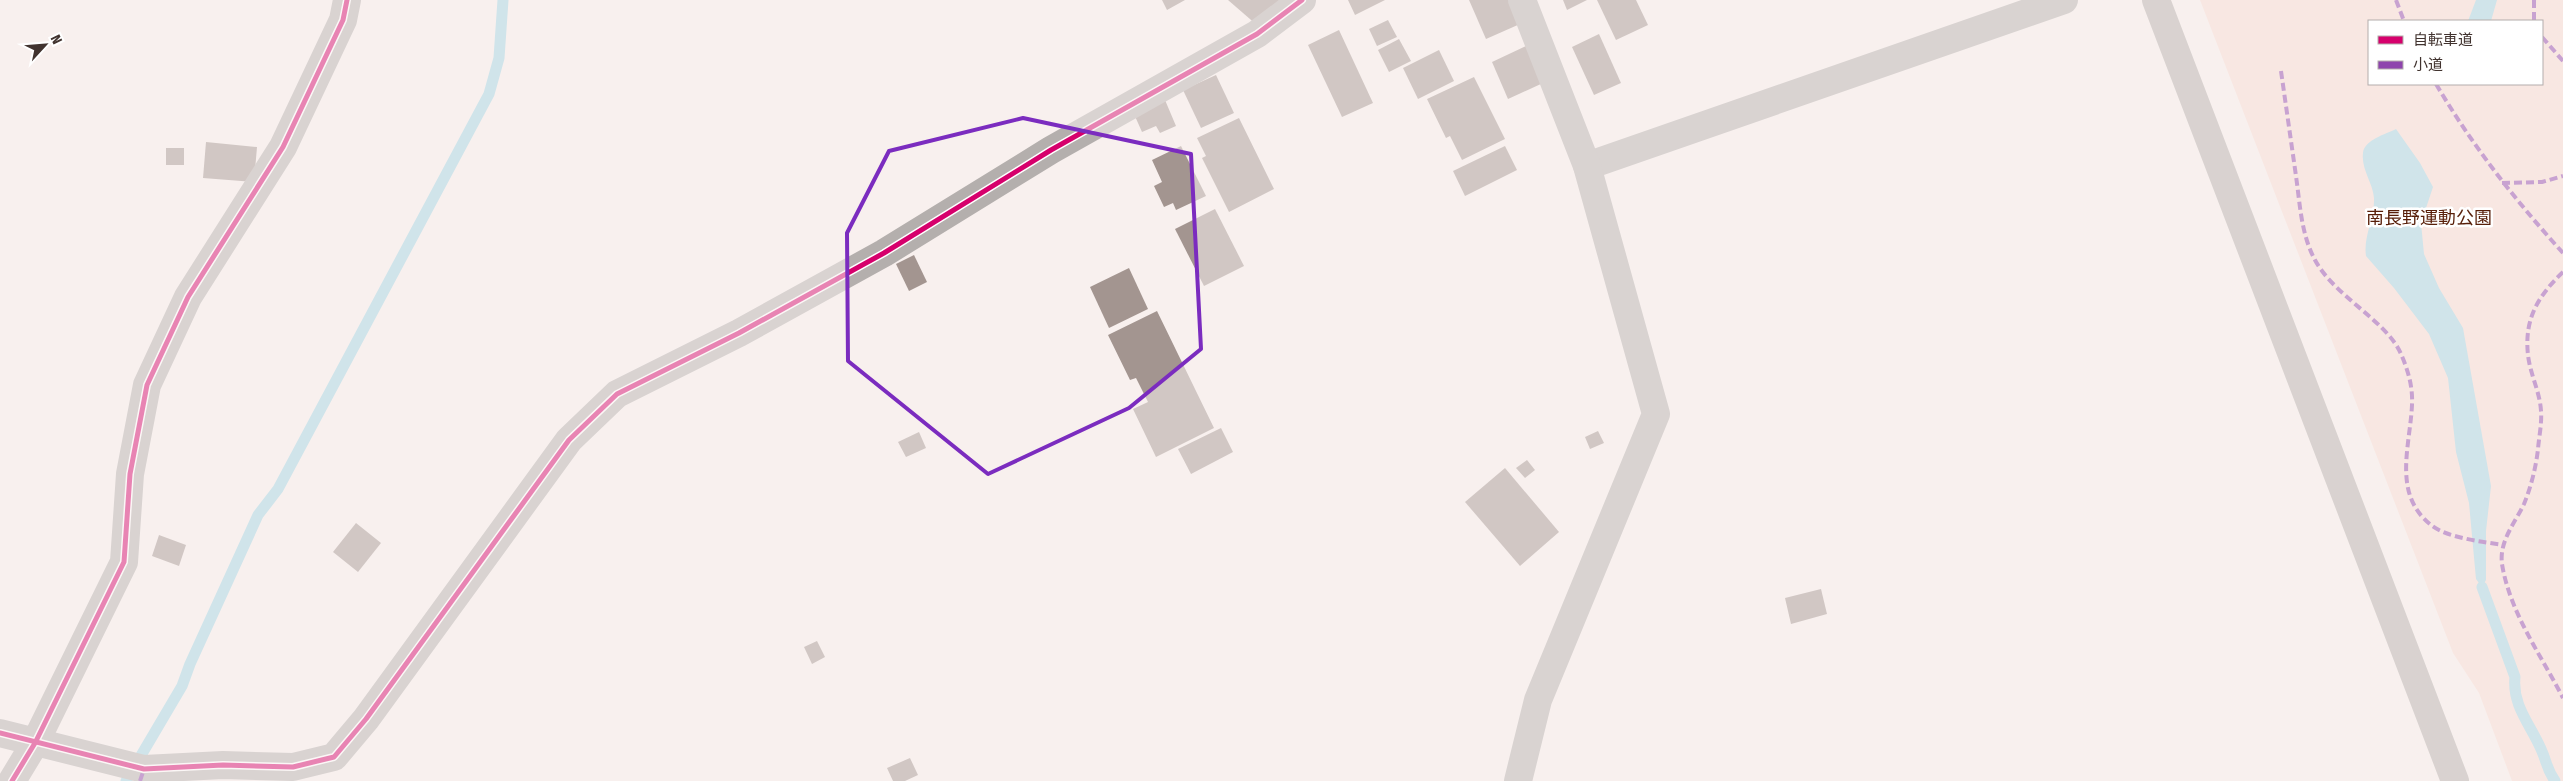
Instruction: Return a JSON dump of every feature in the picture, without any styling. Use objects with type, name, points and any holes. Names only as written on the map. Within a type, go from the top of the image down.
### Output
[{"type":"street","points":[[12,781],[36,743],[124,562],[130,474],[147,385],[188,297],[283,147],[343,20],[348,0]]},
{"type":"street","points":[[0,733],[133,766],[223,765],[293,768],[334,758],[366,719],[569,440],[617,394],[738,333],[884,253],[1051,150],[1257,34],[1302,0]]},
{"type":"street","points":[[1518,781],[1538,700],[1656,414],[1587,166],[1522,0]]},
{"type":"street","points":[[1587,166],[2064,0]]},
{"type":"street","points":[[2156,0],[2455,781]]},
{"type":"highlighted area","points":[[1023,118],[1191,154],[1201,349],[1129,408],[988,474],[848,361],[847,233],[889,151]]},
{"type":"green space","name":"南長野運動公園","points":[[2200,0],[2563,0],[2563,781],[2512,781],[2479,693],[2453,653]]},
{"type":"water","points":[[2476,0],[2497,0],[2491,20],[2468,20]]},
{"type":"water","points":[[2396,129],[2420,163],[2433,187],[2421,223],[2424,254],[2439,288],[2463,328],[2491,486],[2486,531],[2486,580],[2482,587],[2476,579],[2469,503],[2456,452],[2448,378],[2429,334],[2394,288],[2366,256],[2366,241],[2373,213],[2374,198],[2364,165],[2364,148],[2381,135]]},
{"type":"building","points":[[1162,0],[1185,0],[1167,10]]},
{"type":"building","points":[[1228,0],[1281,0],[1258,26]]},
{"type":"building","points":[[1348,0],[1385,0],[1355,15]]},
{"type":"building","points":[[1469,0],[1509,0],[1520,24],[1486,39]]},
{"type":"building","points":[[1563,0],[1587,0],[1567,10]]},
{"type":"building","points":[[1597,0],[1636,0],[1648,25],[1616,40]]},
{"type":"building","points":[[1388,20],[1397,37],[1377,46],[1369,29]]},
{"type":"building","points":[[1339,30],[1373,103],[1342,117],[1308,45]]},
{"type":"building","points":[[1599,34],[1621,83],[1594,95],[1572,47]]},
{"type":"building","points":[[1399,39],[1411,61],[1389,72],[1378,50]]},
{"type":"building","points":[[1526,46],[1543,83],[1508,99],[1492,62]]},
{"type":"building","points":[[1439,50],[1454,81],[1418,99],[1403,68]]},
{"type":"building","points":[[1216,75],[1234,113],[1201,128],[1183,90]]},
{"type":"building","points":[[1474,77],[1505,139],[1462,160],[1450,136],[1446,138],[1427,99]]},
{"type":"building","points":[[1165,100],[1176,126],[1160,133],[1156,126],[1142,132],[1134,114]]},
{"type":"building","points":[[1239,118],[1274,189],[1229,212],[1202,158],[1206,156],[1197,138]]},
{"type":"building","points":[[206,142],[257,147],[254,182],[203,178]]},
{"type":"building","points":[[1181,146],[1206,196],[1176,210],[1173,203],[1164,207],[1154,186],[1162,182],[1152,160]]},
{"type":"building","points":[[1505,146],[1517,170],[1465,196],[1453,171]]},
{"type":"building","points":[[166,148],[184,148],[184,165],[166,165]]},
{"type":"building","points":[[1215,209],[1244,266],[1204,286],[1175,229]]},
{"type":"building","points":[[914,255],[927,282],[909,291],[896,264]]},
{"type":"building","points":[[1129,268],[1148,309],[1109,328],[1090,287]]},
{"type":"building","points":[[1157,311],[1214,428],[1156,457],[1133,409],[1148,402],[1136,378],[1130,380],[1108,335]]},
{"type":"building","points":[[1221,428],[1233,452],[1191,474],[1178,449]]},
{"type":"building","points":[[1598,431],[1604,443],[1590,449],[1585,437]]},
{"type":"building","points":[[919,432],[926,448],[906,457],[898,442]]},
{"type":"building","points":[[1527,460],[1535,470],[1525,478],[1516,468]]},
{"type":"building","points":[[1505,468],[1559,532],[1520,566],[1465,502]]},
{"type":"building","points":[[356,523],[381,543],[358,572],[333,552]]},
{"type":"building","points":[[159,535],[186,545],[179,566],[152,556]]},
{"type":"building","points":[[1821,589],[1827,614],[1791,624],[1785,598]]},
{"type":"building","points":[[817,641],[825,657],[812,664],[804,647]]},
{"type":"building","points":[[910,758],[918,775],[905,781],[893,781],[887,768]]},
{"type":"waterway","points":[[126,781],[182,686],[190,664],[258,515],[278,489],[489,94],[499,58],[503,0]]},
{"type":"waterway","points":[[2482,587],[2515,677],[2516,697],[2519,705],[2555,781]]},
{"type":"marked path","points":[[2396,0],[2404,20]]},
{"type":"marked path","points":[[2534,0],[2534,20]]},
{"type":"marked path","points":[[2543,38],[2563,61]]},
{"type":"marked path","points":[[2281,71],[2302,219],[2310,250],[2315,260],[2334,285],[2373,319],[2394,342],[2408,372],[2412,392],[2412,405],[2406,469],[2411,499],[2419,513],[2431,525],[2446,533],[2466,539],[2504,545]]},
{"type":"marked path","points":[[2437,85],[2464,129],[2495,172],[2563,253]]},
{"type":"marked path","points":[[2502,183],[2542,182],[2563,176]]},
{"type":"marked path","points":[[2563,272],[2540,299],[2528,330],[2528,355],[2540,404],[2540,430],[2531,484],[2524,504],[2508,532],[2502,556],[2506,582],[2519,617],[2563,698]]},
{"type":"marked path","points":[[140,781],[144,769]]},
{"type":"cycle path","points":[[12,781],[35,743],[124,562],[130,474],[147,385],[188,297],[283,147],[343,20],[347,0]]},
{"type":"cycle path","points":[[0,733],[144,769],[223,765],[293,767],[334,757],[366,719],[569,440],[617,394],[739,333],[884,253],[1051,150],[1257,34],[1302,0]]}]
